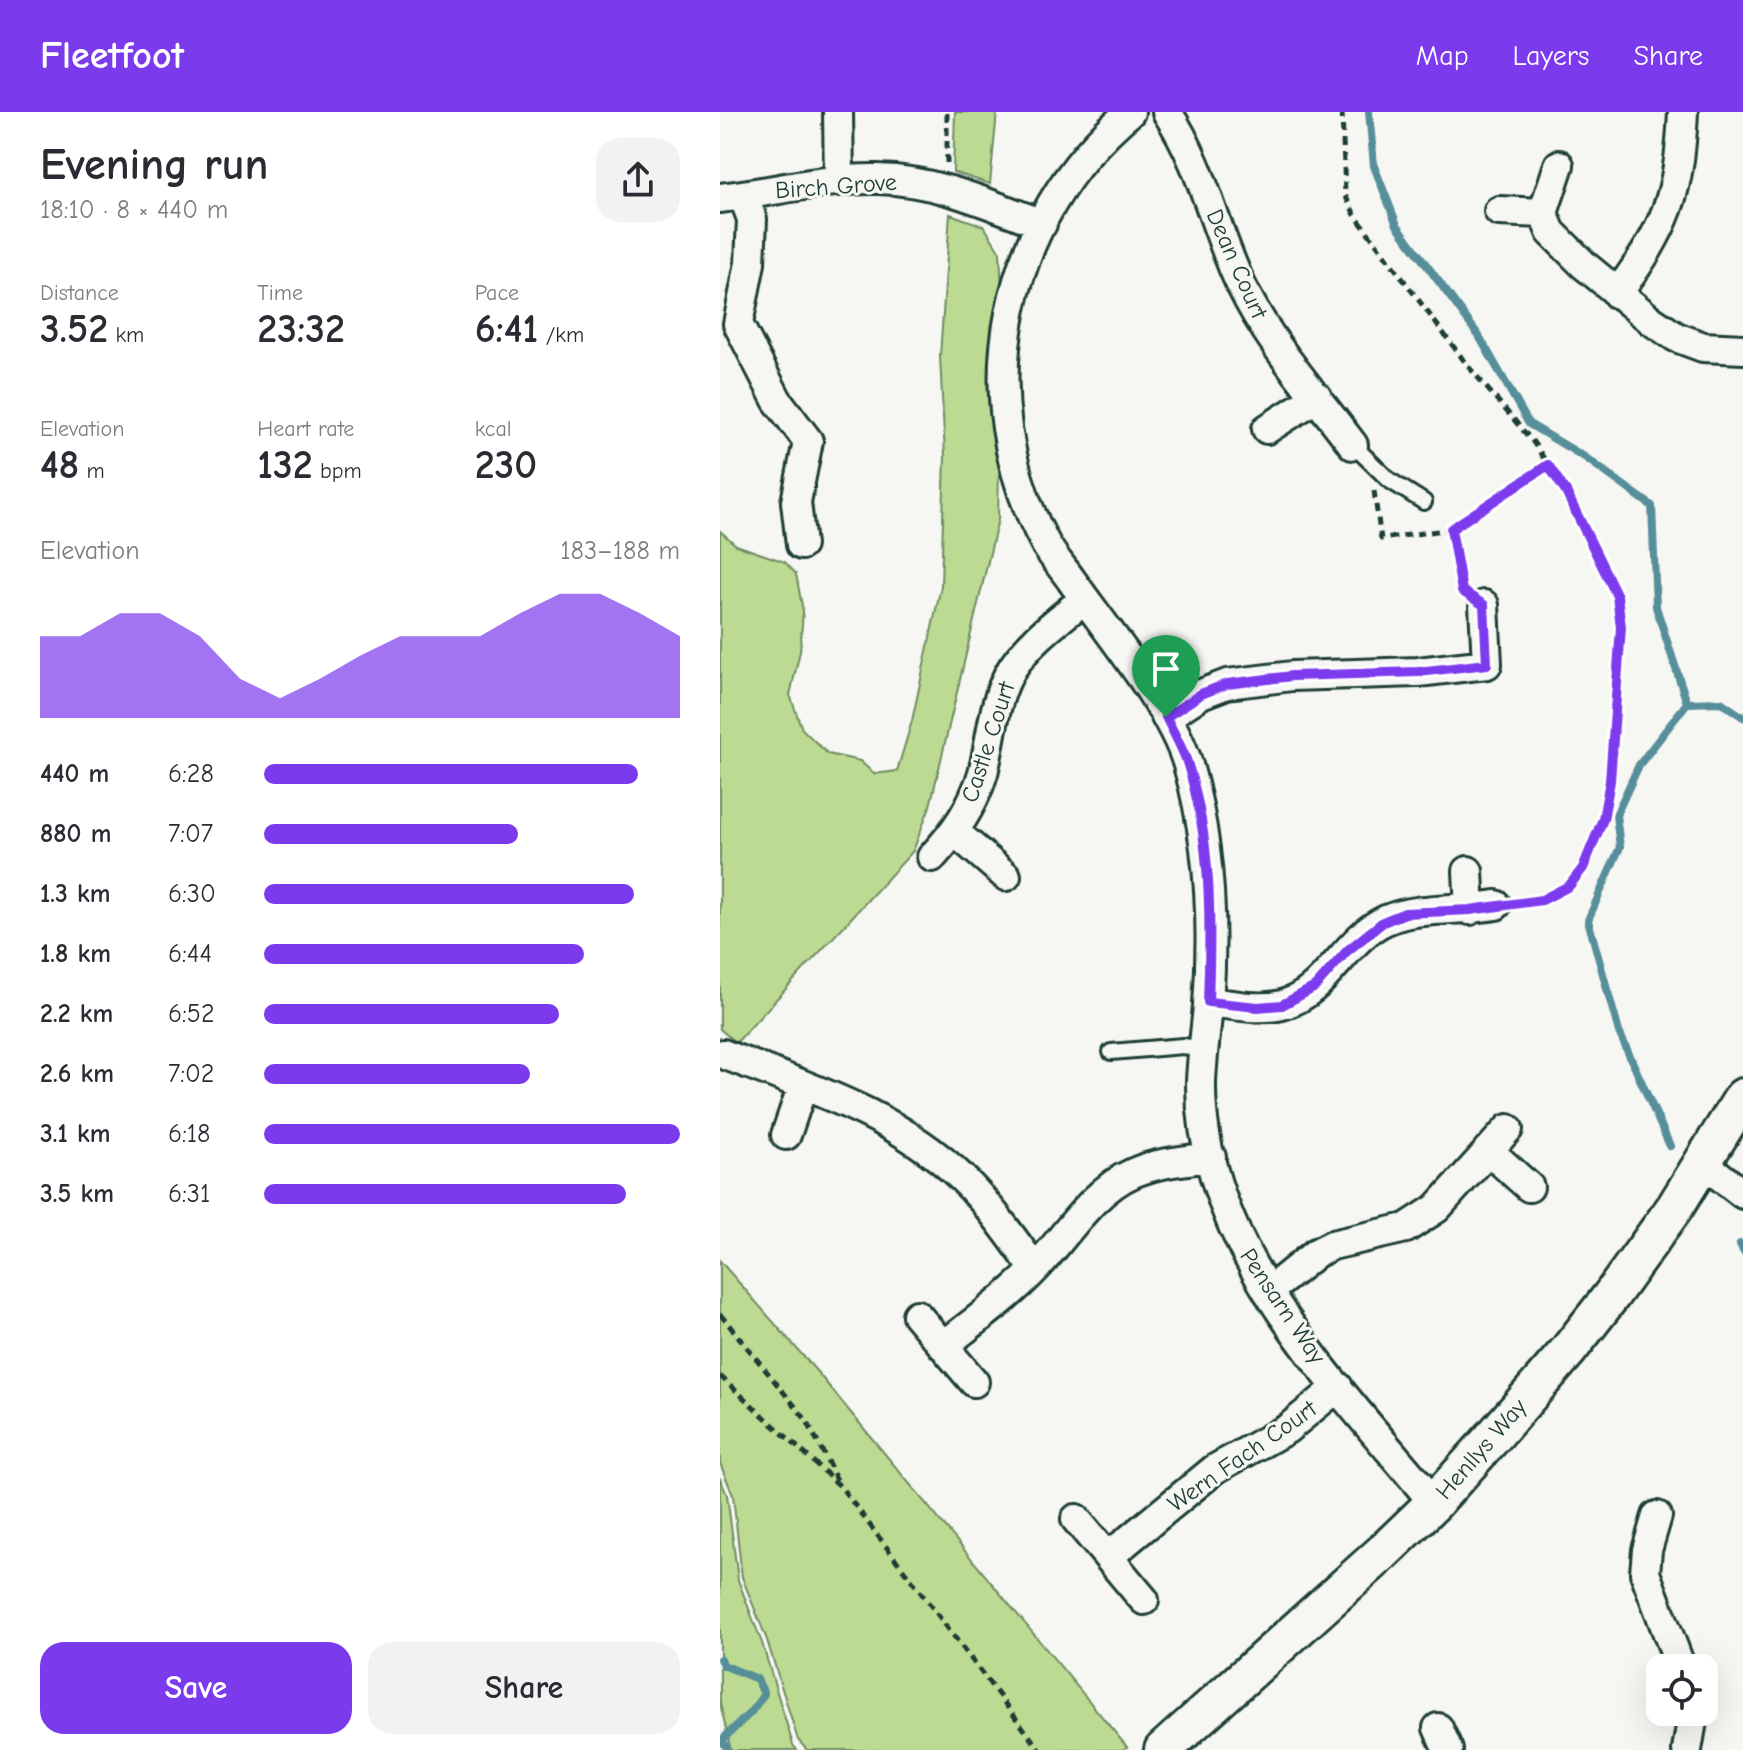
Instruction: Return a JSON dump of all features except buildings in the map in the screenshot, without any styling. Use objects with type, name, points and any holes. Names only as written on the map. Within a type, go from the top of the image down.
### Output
[{"type":"street","points":[[838,112],[839,181]]},
{"type":"street","name":"Pensarn Way","points":[[1130,112],[1088,151],[1060,189],[1021,269],[1008,310],[1002,360],[1013,456],[1026,501],[1045,544],[1166,717],[1186,760],[1202,820],[1211,938],[1201,1084],[1203,1121],[1230,1220],[1242,1248],[1268,1292],[1338,1387],[1434,1503]]},
{"type":"street","name":"Dean Court","points":[[1167,112],[1180,131],[1201,175],[1225,247],[1260,323],[1353,445]]},
{"type":"street","points":[[1617,294],[1648,252],[1663,225],[1681,156],[1683,112]]},
{"type":"street","points":[[1559,165],[1543,213],[1551,232],[1617,294],[1676,337],[1703,347],[1743,349]]},
{"type":"street","name":"Birch Grove","points":[[732,197],[787,186],[839,181],[914,182],[1042,224]]},
{"type":"street","points":[[732,197],[752,219],[750,263],[738,324],[777,400],[808,441],[796,502],[801,545]]},
{"type":"street","points":[[1499,211],[1543,213]]},
{"type":"street","points":[[1267,429],[1317,397]]},
{"type":"street","name":"Castle Court","points":[[932,857],[955,832],[971,805],[982,775],[996,709],[1012,669],[1033,641],[1084,599]]},
{"type":"street","points":[[1166,717],[1201,694],[1227,684],[1292,676],[1418,672],[1498,663],[1484,605]]},
{"type":"street","points":[[955,832],[1006,876]]},
{"type":"street","points":[[1208,1002],[1258,1007],[1282,1005],[1315,987],[1347,951],[1383,922],[1405,913],[1483,907],[1468,871]]},
{"type":"street","points":[[723,1054],[879,1117],[928,1148],[963,1178],[1035,1269]]},
{"type":"street","points":[[786,1135],[803,1085]]},
{"type":"street","name":"Henllys Way","points":[[1177,1746],[1434,1503],[1577,1340],[1675,1207],[1743,1097]]},
{"type":"street","points":[[1268,1292],[1316,1253],[1332,1245],[1406,1228],[1427,1215],[1437,1208],[1508,1129]]},
{"type":"street","points":[[1488,1150],[1529,1187]]},
{"type":"street","points":[[943,1346],[1035,1269],[1106,1189],[1131,1174],[1157,1165],[1211,1157]]},
{"type":"street","points":[[1703,1163],[1743,1194]]},
{"type":"street","points":[[917,1315],[974,1382]]},
{"type":"street","name":"Wern Fach Court","points":[[1108,1557],[1215,1469],[1287,1429],[1338,1387]]},
{"type":"street","points":[[1657,1516],[1647,1550],[1645,1573],[1676,1654]]},
{"type":"street","points":[[1076,1519],[1144,1600]]},
{"type":"street","points":[[1687,1750],[1691,1726]]},
{"type":"lane","points":[[1353,445],[1389,480],[1424,502]]},
{"type":"lane","points":[[1111,1052],[1183,1046],[1204,1049]]},
{"type":"path","points":[[947,112],[949,191]]},
{"type":"path","points":[[1342,112],[1345,195],[1355,215],[1468,366],[1533,442],[1566,492],[1617,596],[1621,627],[1620,661],[1610,781],[1603,819],[1583,868],[1569,886],[1542,900],[1483,907]]},
{"type":"path","points":[[1377,469],[1373,486],[1381,539],[1451,529],[1548,465]]},
{"type":"path","points":[[1451,529],[1462,591],[1484,605]]},
{"type":"path","points":[[720,1314],[807,1421],[841,1487],[1040,1750]]},
{"type":"path","points":[[720,1376],[841,1487]]},
{"type":"green space","points":[[955,112],[997,112],[990,184],[953,172]]},
{"type":"green space","points":[[950,214],[984,226],[1000,252],[1002,292],[989,355],[990,419],[999,469],[998,519],[930,806],[913,851],[736,1043],[720,1029],[720,531],[736,545],[785,562],[796,574],[803,611],[800,651],[790,695],[802,729],[828,754],[860,761],[874,774],[897,771],[912,721],[941,586],[945,456],[940,356]]},
{"type":"green space","points":[[720,1261],[818,1373],[1127,1747],[1122,1750],[807,1750],[798,1740],[767,1640],[742,1577],[733,1495],[720,1463]]},
{"type":"green space","points":[[720,1478],[727,1495],[738,1580],[797,1750],[731,1750],[720,1703]]},
{"type":"waterway","points":[[1369,112],[1374,166],[1397,225],[1479,336],[1529,424],[1586,458],[1652,506],[1656,607],[1687,703],[1721,702],[1743,717]]},
{"type":"waterway","points":[[1670,1146],[1619,1032],[1588,920],[1620,847],[1616,815],[1639,765],[1687,703]]},
{"type":"waterway","points":[[1740,1244],[1743,1251]]},
{"type":"waterway","points":[[720,1659],[723,1665],[757,1679],[764,1694],[751,1712],[722,1740],[728,1750]]},
{"type":"route","points":[[1548,465],[1566,492],[1617,596],[1621,627],[1620,661],[1610,781],[1603,819],[1583,868],[1569,886],[1542,900],[1470,910],[1405,913],[1383,922],[1347,951],[1315,987],[1282,1005],[1258,1007],[1208,1002],[1211,938],[1202,820],[1186,760],[1166,717],[1201,694],[1227,684],[1292,676],[1418,672],[1487,664],[1484,605],[1462,591],[1451,529],[1548,465]]}]
